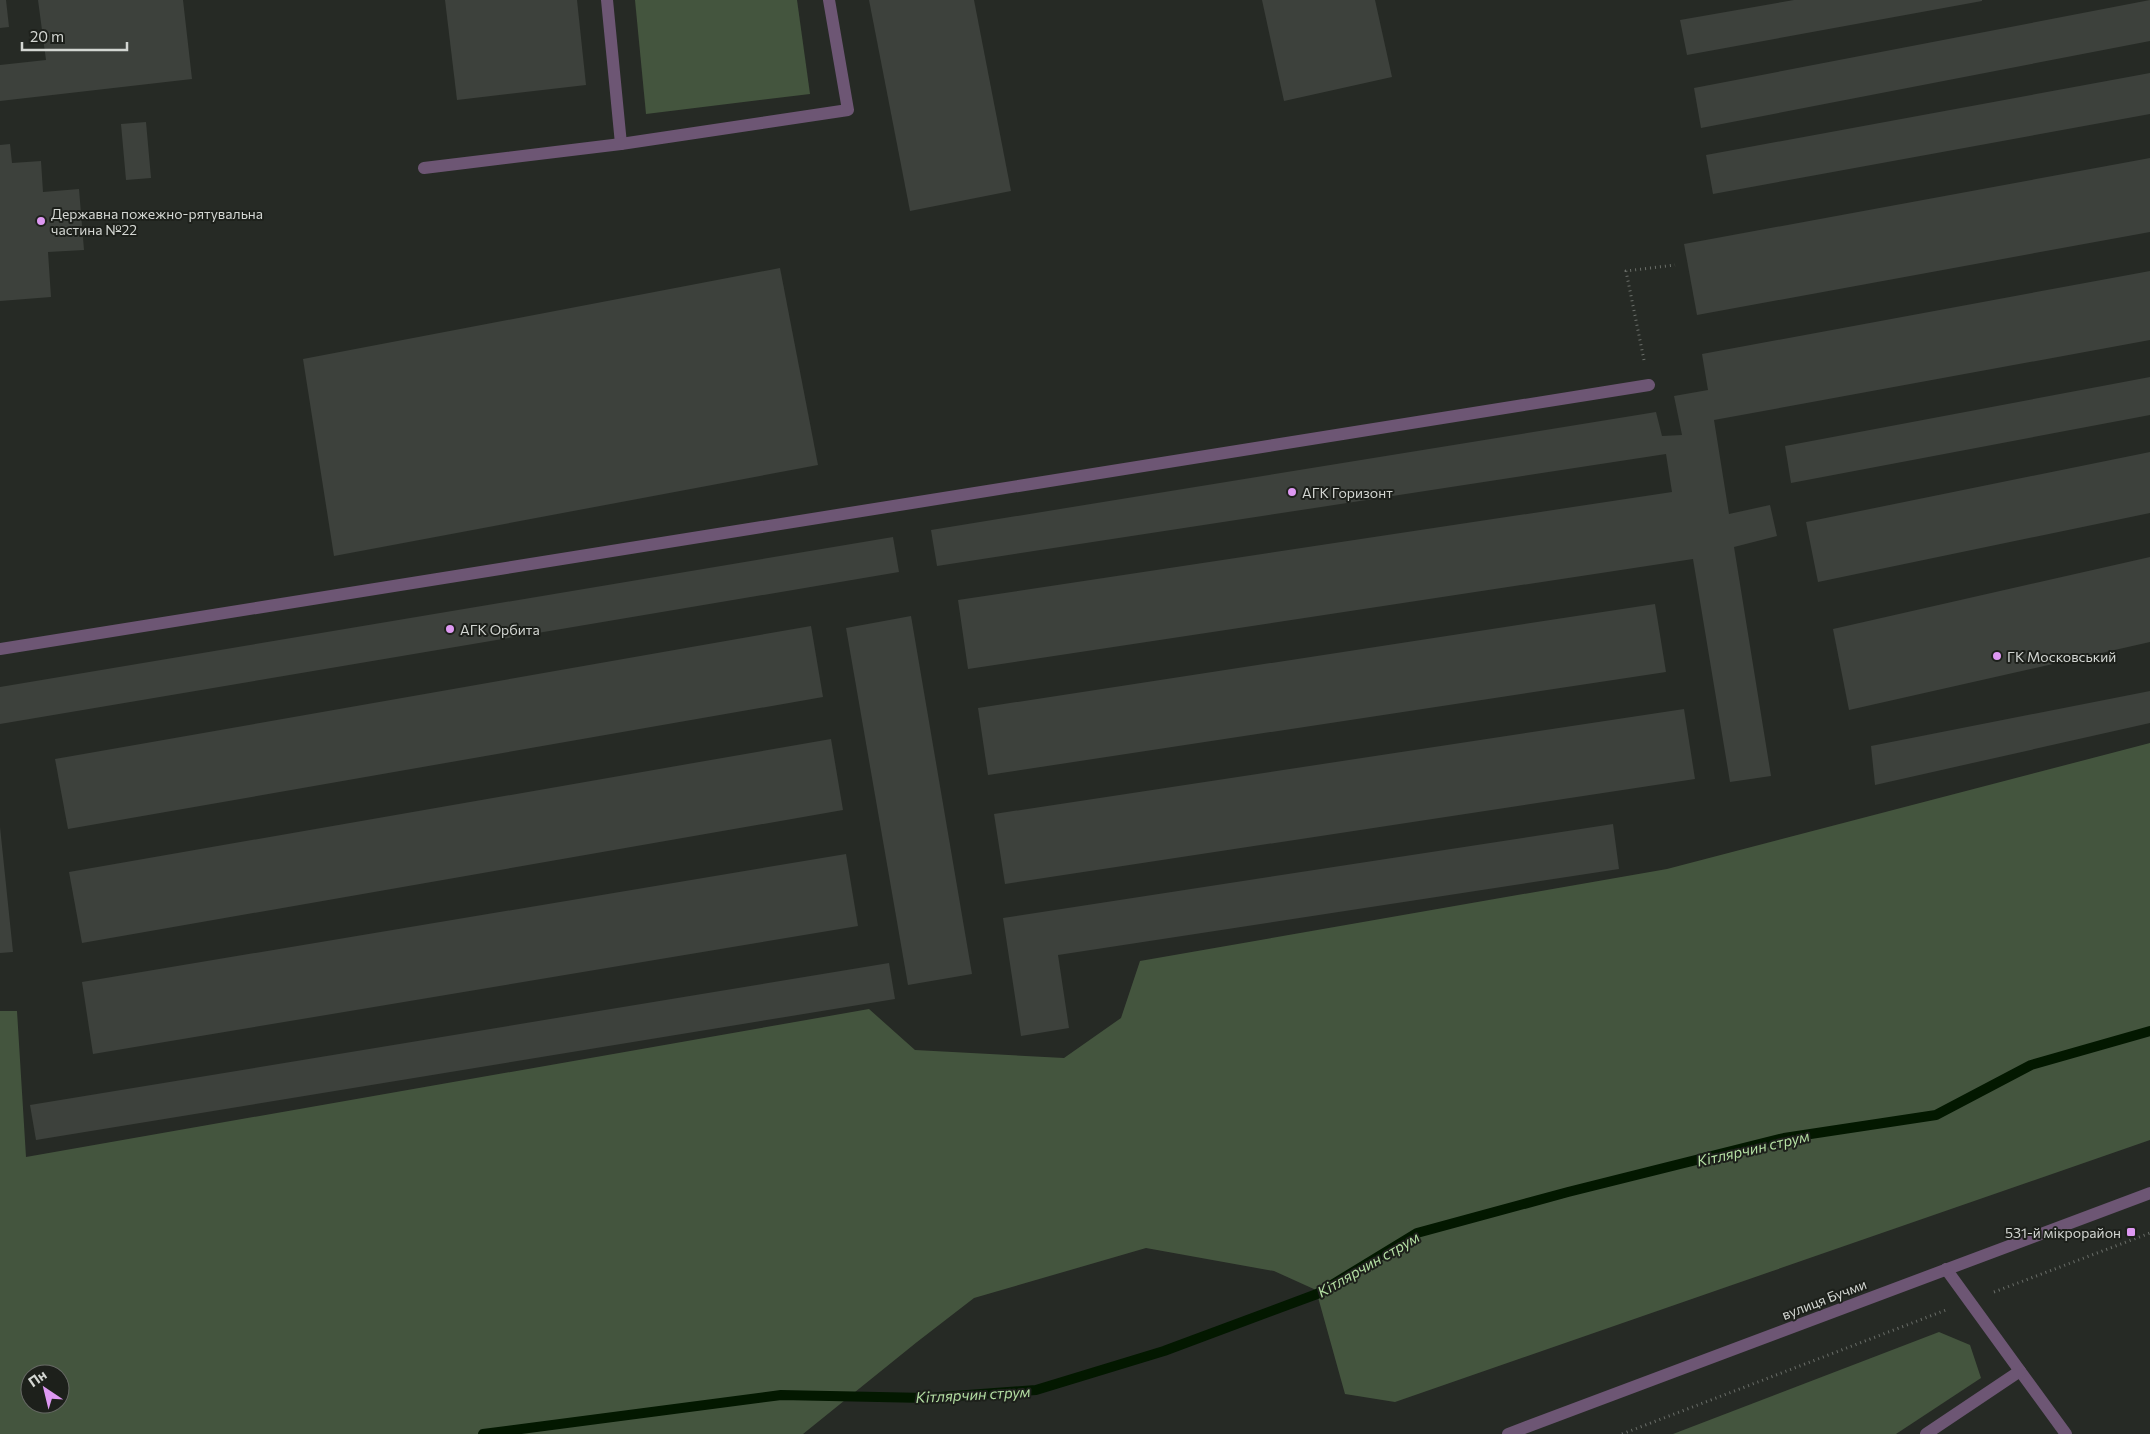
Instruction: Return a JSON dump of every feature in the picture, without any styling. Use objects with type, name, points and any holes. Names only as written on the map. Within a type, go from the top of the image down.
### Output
[{"type":"street","points":[[607,0],[621,144]]},
{"type":"street","points":[[424,168],[621,144],[848,110],[829,0]]},
{"type":"street","points":[[0,649],[1649,385]]},
{"type":"street","name":"вулиця Бучми","points":[[1508,1434],[2150,1193]]},
{"type":"street","points":[[1946,1269],[2066,1434]]},
{"type":"street","points":[[1926,1434],[2020,1372]]},
{"type":"path","points":[[1649,385],[1626,271],[1675,265]]},
{"type":"path","points":[[1622,1434],[2150,1233]]},
{"type":"green space","points":[[635,0],[797,0],[810,94],[646,114]]},
{"type":"green space","points":[[2150,743],[2150,1140],[1395,1402],[1345,1394],[1316,1290],[1274,1271],[1146,1248],[974,1298],[803,1434],[0,1434],[0,1011],[17,1011],[26,1157],[869,1009],[915,1050],[1064,1058],[1121,1018],[1140,961],[1667,869]]},
{"type":"green space","points":[[1939,1332],[1970,1345],[1981,1378],[1896,1434],[1673,1434]]},
{"type":"building","points":[[0,0],[6,0],[9,27],[0,28]]},
{"type":"building","points":[[38,0],[183,0],[192,79],[0,101],[0,65],[46,60]]},
{"type":"building","points":[[445,0],[577,0],[586,85],[457,100]]},
{"type":"building","points":[[869,0],[974,0],[1011,191],[910,211]]},
{"type":"building","points":[[1262,0],[1375,0],[1392,77],[1284,101]]},
{"type":"building","points":[[1794,0],[1982,1],[1687,55],[1680,20]]},
{"type":"building","points":[[2150,0],[2150,41],[1701,128],[1694,88]]},
{"type":"building","points":[[2150,73],[2150,114],[1713,194],[1706,155]]},
{"type":"building","points":[[146,122],[151,178],[126,180],[121,124]]},
{"type":"building","name":"Державна пожежно-рятувальна частина №22","points":[[10,144],[12,163],[41,161],[43,192],[79,189],[84,250],[48,252],[51,297],[0,301],[0,145]]},
{"type":"building","points":[[2150,158],[2150,232],[1697,315],[1684,244]]},
{"type":"building","points":[[780,268],[818,465],[334,556],[303,359]]},
{"type":"building","points":[[2150,271],[2150,340],[1714,420],[1729,514],[1770,505],[1777,536],[1734,547],[1771,776],[1730,782],[1693,559],[968,669],[958,600],[1672,492],[1666,454],[937,566],[931,530],[1656,412],[1662,436],[1682,435],[1674,396],[1708,390],[1702,354]]},
{"type":"building","points":[[2150,377],[2150,415],[1791,483],[1785,446]]},
{"type":"building","points":[[2150,452],[2150,513],[1818,582],[1806,522]]},
{"type":"building","name":"АГК Орбита","points":[[893,537],[899,572],[0,724],[0,687]]},
{"type":"building","points":[[2150,557],[2150,642],[1849,710],[1833,629]]},
{"type":"building","points":[[1655,604],[1666,672],[988,775],[978,708]]},
{"type":"building","points":[[911,616],[972,974],[908,985],[846,628]]},
{"type":"building","points":[[811,626],[823,697],[68,829],[55,759]]},
{"type":"building","points":[[2150,691],[2150,723],[1875,785],[1871,746]]},
{"type":"building","points":[[1684,709],[1695,779],[1005,884],[994,814]]},
{"type":"building","points":[[831,739],[843,810],[82,943],[69,872]]},
{"type":"building","points":[[1613,824],[1619,869],[1058,955],[1069,1028],[1021,1036],[1003,918]]},
{"type":"building","points":[[0,827],[13,952],[0,953]]},
{"type":"building","points":[[846,854],[858,926],[93,1054],[82,982]]},
{"type":"building","points":[[889,963],[895,999],[36,1140],[30,1105]]},
{"type":"waterway","name":"Кітлярчин струм","points":[[483,1434],[781,1395],[927,1398],[1036,1390],[1164,1351],[1317,1294],[1417,1233],[1568,1192],[1784,1138],[1936,1115],[2031,1065],[2150,1031]]},
{"type":"place","name":"Державна пожежно-рятувальна частина №22","points":[[41,221]]},
{"type":"place","name":"АГК Горизонт","points":[[1292,492]]},
{"type":"place","name":"АГК Орбита","points":[[450,629]]},
{"type":"place","name":"ГК Московський","points":[[1997,656]]},
{"type":"place","name":"531-й мікрорайон","points":[[2131,1232]]}]
